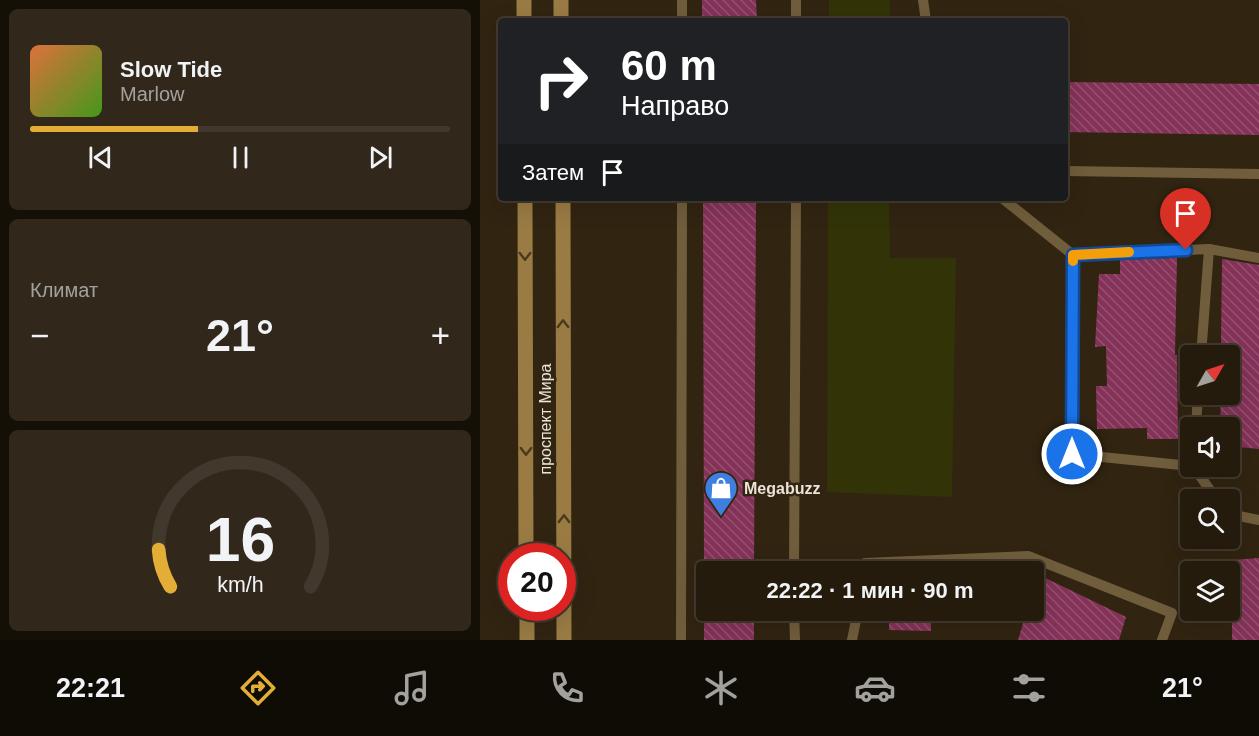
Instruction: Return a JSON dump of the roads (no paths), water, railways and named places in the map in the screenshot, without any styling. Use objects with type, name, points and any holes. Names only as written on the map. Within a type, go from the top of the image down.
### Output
[{"type":"main road","points":[[524,0],[524,18]]},
{"type":"main road","points":[[561,0],[561,18]]},
{"type":"main road","name":"проспект Мира","points":[[525,201],[526,543]]},
{"type":"main road","name":"проспект Мира","points":[[563,201],[564,640]]},
{"type":"main road","points":[[527,621],[527,640]]},
{"type":"lane","points":[[682,0],[682,18]]},
{"type":"lane","points":[[796,0],[796,18]]},
{"type":"lane","points":[[923,0],[926,18]]},
{"type":"lane","points":[[1068,171],[1259,174]]},
{"type":"lane","points":[[681,640],[682,201]]},
{"type":"lane","points":[[794,561],[796,201]]},
{"type":"lane","points":[[1006,201],[1073,255],[1209,249],[1259,258]]},
{"type":"lane","points":[[1202,345],[1209,249]]},
{"type":"lane","points":[[1073,255],[1072,454],[1180,465]]},
{"type":"lane","points":[[1240,516],[1259,520]]},
{"type":"lane","points":[[906,561],[1028,555],[1043,561]]},
{"type":"lane","points":[[1044,561],[1172,613],[1162,640]]},
{"type":"lane","points":[[794,621],[795,640]]},
{"type":"lane","points":[[852,640],[856,621]]},
{"type":"place","name":"Megabuzz","points":[[721,517]]}]
